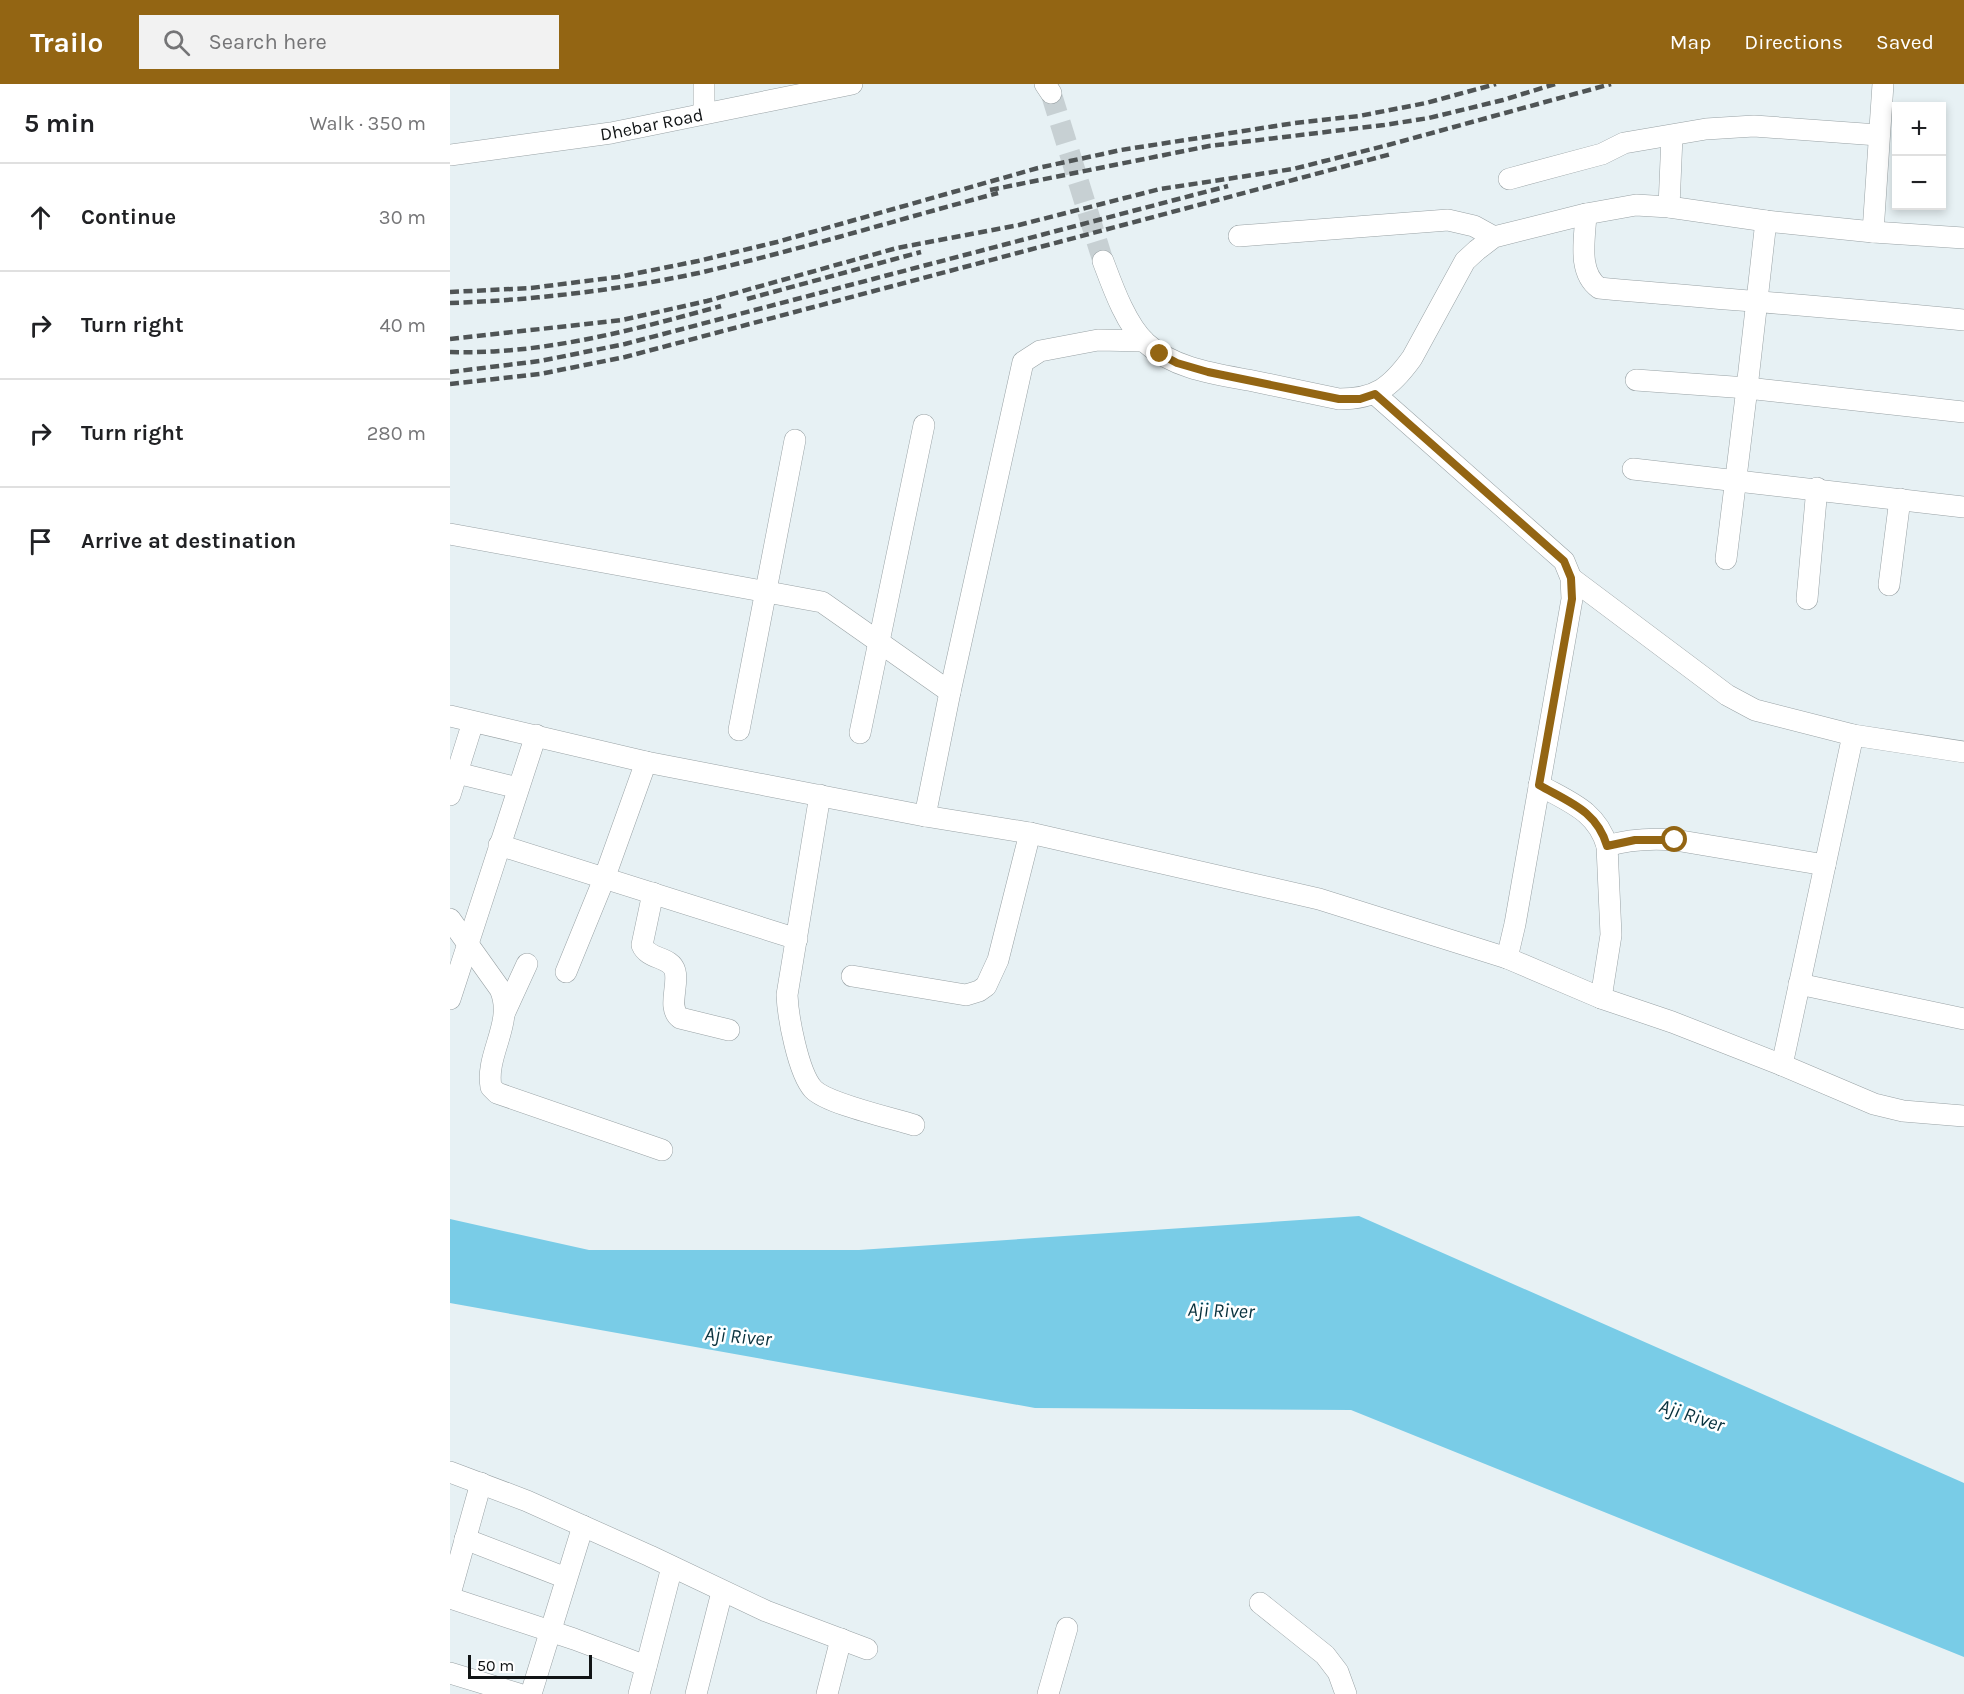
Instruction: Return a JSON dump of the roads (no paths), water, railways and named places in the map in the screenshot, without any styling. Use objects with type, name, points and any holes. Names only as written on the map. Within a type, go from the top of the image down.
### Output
[{"type":"street","points":[[704,84],[704,113]]},
{"type":"street","name":"Dhebar Road","points":[[450,155],[611,133],[852,84]]},
{"type":"street","points":[[1873,232],[1883,84]]},
{"type":"street","points":[[1509,179],[1602,154],[1624,143],[1706,129],[1754,126],[1878,135]]},
{"type":"street","points":[[1669,207],[1672,136]]},
{"type":"street","points":[[1103,261],[1119,303],[1144,341],[1160,354],[1177,363],[1208,372],[1339,399],[1360,399],[1375,394],[1402,372],[1465,261],[1494,237],[1586,214],[1636,205],[1873,232],[1964,238]]},
{"type":"street","points":[[1586,214],[1585,268],[1590,281],[1599,288],[1839,307],[1964,320]]},
{"type":"street","points":[[1239,236],[1448,220],[1474,226],[1494,237]]},
{"type":"street","points":[[1726,559],[1766,221]]},
{"type":"street","points":[[925,816],[1023,362],[1040,351],[1098,340],[1144,341]]},
{"type":"street","points":[[1636,380],[1748,388],[1964,412]]},
{"type":"street","points":[[1375,394],[1564,561],[1571,578],[1572,599],[1515,924],[1507,958]]},
{"type":"street","points":[[860,733],[924,425]]},
{"type":"street","points":[[739,730],[795,440]]},
{"type":"street","points":[[1633,469],[1816,488],[1964,507]]},
{"type":"street","points":[[1807,599],[1816,488]]},
{"type":"street","points":[[1889,585],[1900,499]]},
{"type":"street","points":[[450,534],[822,602],[950,692]]},
{"type":"street","points":[[1571,578],[1741,703],[1755,710],[1853,735],[1964,753]]},
{"type":"street","points":[[450,716],[646,762],[925,816],[1030,833],[1319,899],[1507,958],[1601,998],[1672,1022],[1874,1104],[1903,1112],[1964,1116]]},
{"type":"street","points":[[450,795],[473,722]]},
{"type":"street","points":[[450,999],[536,735]]},
{"type":"street","points":[[1782,1065],[1853,735]]},
{"type":"street","points":[[566,972],[604,879],[646,762]]},
{"type":"street","points":[[457,773],[518,788]]},
{"type":"street","points":[[1539,785],[1584,810],[1603,832],[1607,846],[1611,935],[1601,998]]},
{"type":"street","points":[[820,795],[787,995],[793,1037],[806,1076],[813,1089],[830,1100],[914,1125]]},
{"type":"street","points":[[852,976],[966,995],[986,986],[998,960],[1030,833]]},
{"type":"street","points":[[1607,846],[1635,840],[1675,840],[1825,865]]},
{"type":"street","points":[[500,846],[797,939]]},
{"type":"street","points":[[653,893],[642,945],[648,953],[674,968],[676,1015],[729,1030]]},
{"type":"street","points":[[450,919],[500,989],[505,1000],[505,1012]]},
{"type":"street","points":[[527,964],[505,1012],[490,1075],[491,1087],[497,1093],[662,1150]]},
{"type":"street","points":[[1799,984],[1964,1019]]},
{"type":"street","points":[[450,1472],[482,1483],[583,1526],[766,1611],[867,1649]]},
{"type":"street","points":[[482,1483],[451,1589],[549,1631],[646,1666]]},
{"type":"street","points":[[531,1694],[583,1526]]},
{"type":"street","points":[[465,1539],[566,1578]]},
{"type":"street","points":[[639,1694],[672,1567]]},
{"type":"street","points":[[696,1694],[722,1592]]},
{"type":"street","points":[[1260,1603],[1325,1655],[1338,1672],[1346,1694]]},
{"type":"street","points":[[1049,1694],[1067,1628]]},
{"type":"street","points":[[827,1694],[841,1639]]},
{"type":"street","points":[[450,1673],[493,1690],[519,1694]]},
{"type":"water","name":"Aji River","points":[[1359,1216],[1964,1483],[1964,1657],[1351,1410],[1035,1408],[450,1303],[450,1219],[589,1250],[859,1250]]},
{"type":"tunnel","points":[[1051,93],[1103,261]]},
{"type":"railway","points":[[450,292],[531,288],[618,277],[777,242],[1038,168],[1121,150],[1295,123],[1359,116],[1426,103],[1496,84]]},
{"type":"railway","points":[[990,190],[1209,146],[1429,118],[1503,100],[1555,84]]},
{"type":"railway","points":[[450,339],[622,320],[707,301],[897,248],[1019,225],[1160,189],[1293,169],[1611,84]]},
{"type":"railway","points":[[450,384],[540,374],[625,357],[1391,154]]},
{"type":"railway","points":[[450,372],[540,361],[625,344],[1228,186]]},
{"type":"railway","points":[[450,303],[577,293],[703,272],[998,193]]},
{"type":"railway","points":[[747,299],[921,252]]},
{"type":"railway","points":[[450,352],[484,352],[553,345],[621,332],[721,306]]}]
